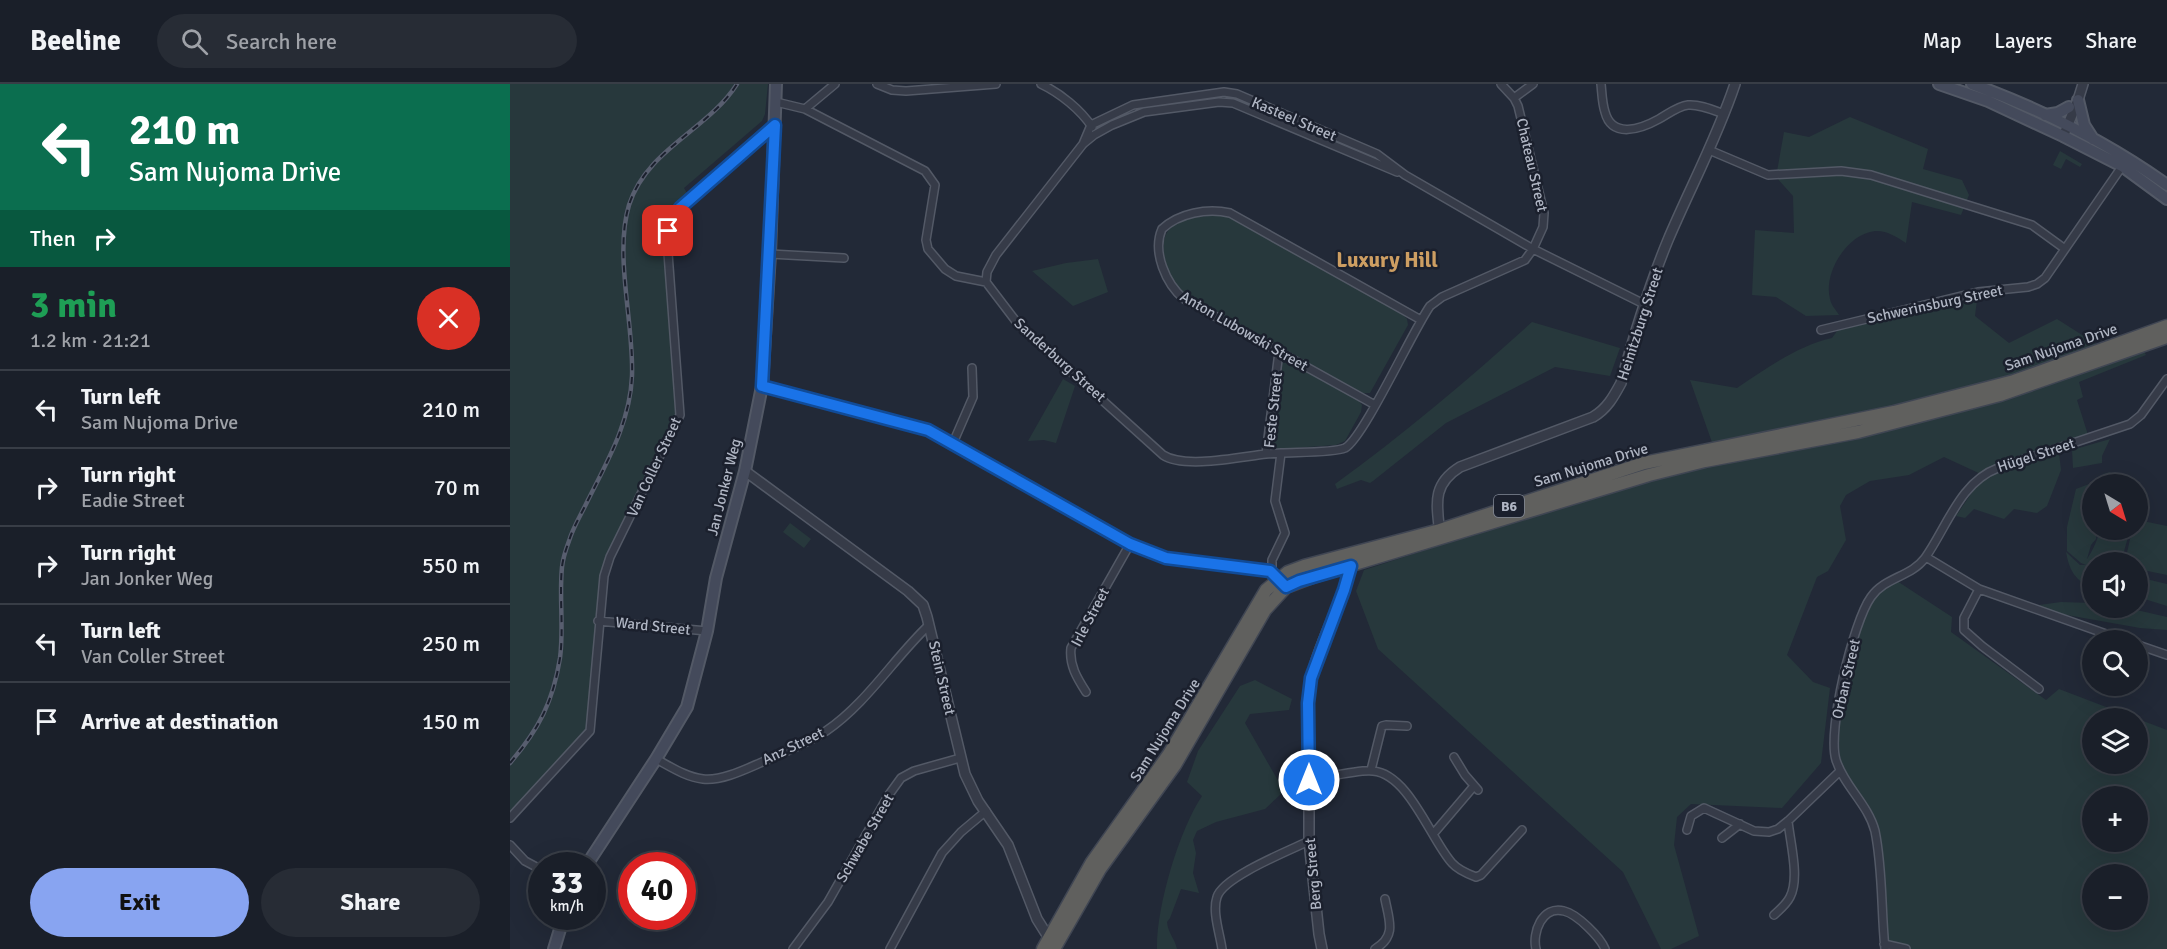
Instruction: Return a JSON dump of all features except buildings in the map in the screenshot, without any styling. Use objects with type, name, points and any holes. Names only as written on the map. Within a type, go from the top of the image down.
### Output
[{"type":"highway","name":"Sam Nujoma Drive","points":[[1440,534],[1644,463],[1883,415],[2002,384],[2167,326]]},
{"type":"highway","name":"Sam Nujoma Drive","points":[[1052,946],[1092,862],[1160,770],[1248,617],[1266,590],[1296,568],[1352,560],[1648,475],[1705,461],[1858,432],[2000,395],[2167,337]]},
{"type":"main road","name":"Jan Jonker Weg","points":[[595,852],[687,707],[707,631],[716,578],[745,471],[762,386],[770,254],[776,84]]},
{"type":"main road","points":[[1939,84],[2095,140]]},
{"type":"main road","points":[[1972,84],[2000,94],[2044,116],[2062,129],[2167,184]]},
{"type":"main road","points":[[2078,100],[2084,125],[2095,140],[2125,162],[2167,199]]},
{"type":"main road","points":[[2044,116],[2058,113],[2068,107]]},
{"type":"main road","points":[[554,949],[560,930]]},
{"type":"street","points":[[805,109],[835,84]]},
{"type":"street","points":[[877,84],[892,90],[906,91],[996,84]]},
{"type":"street","points":[[1041,84],[1060,95],[1091,125],[1094,135]]},
{"type":"street","name":"Chateau Street","points":[[1501,84],[1514,98],[1544,213],[1543,226],[1533,249]]},
{"type":"street","points":[[1514,98],[1533,84]]},
{"type":"street","points":[[1601,84],[1607,119],[1613,126],[1621,129],[1644,126],[1676,109],[1689,105],[1724,114]]},
{"type":"street","name":"Heinitzburg Street","points":[[1440,534],[1438,491],[1443,479],[1450,473],[1460,467],[1586,420],[1605,408],[1621,383],[1644,304],[1668,239],[1709,150],[1735,84]]},
{"type":"street","points":[[2062,129],[2078,100],[2082,86]]},
{"type":"street","points":[[2062,129],[2068,107],[2082,86]]},
{"type":"street","name":"Kasteel Street","points":[[1083,144],[1091,125],[1133,105],[1228,92],[1377,154],[1405,175],[1533,249],[1644,304]]},
{"type":"street","points":[[776,102],[805,109],[925,171],[933,181],[935,191],[926,240],[928,249],[952,274],[986,282]]},
{"type":"street","name":"Kasteel Street","points":[[986,282],[987,272],[996,255],[1083,144],[1112,125],[1144,112],[1228,102],[1405,175]]},
{"type":"street","name":"Van Coller Street","points":[[510,818],[590,731],[598,621],[604,576],[610,557],[680,415],[668,253],[670,221],[680,208],[775,125]]},
{"type":"street","points":[[1709,150],[1768,175],[1841,171],[1871,175],[2032,225],[2065,249]]},
{"type":"street","name":"Schwerinsburg Street","points":[[1821,330],[1978,292],[2037,284],[2045,278],[2125,162]]},
{"type":"street","name":"Anton Lubowski Street","points":[[1375,405],[1175,292],[1168,280],[1159,248],[1160,233],[1169,222],[1176,218],[1217,210],[1230,213],[1421,320]]},
{"type":"street","points":[[1281,453],[1338,450],[1347,447],[1375,405],[1430,306],[1442,297],[1521,263],[1533,249]]},
{"type":"street","points":[[770,254],[844,258]]},
{"type":"street","name":"Sanderburg Street","points":[[986,282],[1018,324],[1169,458],[1190,462],[1266,454]]},
{"type":"street","name":"Feste Street","points":[[1278,579],[1272,560],[1285,533],[1275,501],[1281,453],[1266,454],[1279,352]]},
{"type":"street","points":[[953,443],[974,394],[972,368]]},
{"type":"street","name":"Hügel Street","points":[[1926,557],[1962,498],[1978,478],[1998,468],[2130,424],[2141,416],[2167,379]]},
{"type":"street","points":[[762,386],[916,425],[953,443],[1130,544],[1166,558],[1278,579]]},
{"type":"street","name":"Stein Street","points":[[745,471],[923,605],[960,758],[970,786],[1008,845],[1036,917],[1052,946]]},
{"type":"street","name":"Irle Street","points":[[1086,692],[1072,666],[1071,648],[1130,544]]},
{"type":"street","points":[[1926,557],[1979,589],[2095,630]]},
{"type":"street","name":"Orban Street","points":[[1906,949],[1885,946],[1883,904],[1874,828],[1867,812],[1840,771],[1834,754],[1836,710],[1848,656],[1872,596],[1882,585],[1913,569],[1926,557]]},
{"type":"street","name":"Berg Street","points":[[1322,949],[1309,841],[1308,703],[1311,678],[1344,590],[1352,560]]},
{"type":"street","points":[[1979,589],[1964,618],[1964,630],[2039,688]]},
{"type":"street","name":"Ward Street","points":[[598,621],[707,631]]},
{"type":"street","name":"Anz Street","points":[[656,759],[697,778],[712,779],[747,768],[809,741],[828,729],[860,700],[929,625]]},
{"type":"street","points":[[2148,649],[2167,656]]},
{"type":"street","points":[[1371,770],[1381,727],[1386,724],[1407,726]]},
{"type":"street","points":[[1434,833],[1476,788],[1454,757]]},
{"type":"street","name":"Schwabe Street","points":[[793,949],[828,902],[888,796],[901,778],[914,771],[960,758]]},
{"type":"street","points":[[1309,780],[1371,770],[1386,775],[1399,786],[1421,813],[1452,863],[1468,874],[1478,877],[1522,830]]},
{"type":"street","points":[[1687,830],[1691,816],[1704,808],[1754,831],[1769,832],[1778,829],[1840,771]]},
{"type":"street","points":[[890,949],[942,853],[961,832],[986,811]]},
{"type":"street","points":[[1773,915],[1792,894],[1794,868],[1788,820]]},
{"type":"street","points":[[1722,838],[1740,824]]},
{"type":"street","points":[[1222,949],[1215,908],[1220,890],[1242,874],[1309,841]]},
{"type":"street","points":[[510,845],[528,863]]},
{"type":"street","points":[[1375,949],[1385,941],[1390,933],[1385,899]]},
{"type":"street","points":[[1536,949],[1533,939],[1538,924],[1546,916],[1560,910],[1574,915],[1600,939],[1605,949]]},
{"type":"shaded area","points":[[510,84],[768,84],[765,114],[762,121],[684,188],[690,198],[669,225],[680,407],[604,576],[592,724],[510,818]]},
{"type":"shaded area","points":[[1850,117],[1928,149],[1923,169],[1962,180],[1969,195],[1961,215],[1912,202],[1906,243],[1891,234],[1879,231],[1855,239],[1839,256],[1830,278],[1830,299],[1839,315],[1806,316],[1776,297],[1752,295],[1755,230],[1794,233],[1793,196],[1776,177],[1784,132],[1809,137]]},
{"type":"shaded area","points":[[2060,151],[2082,164],[2080,167],[2066,159],[2061,169],[2053,165]]},
{"type":"shaded area","points":[[1224,215],[1237,220],[1407,319],[1408,325],[1370,393],[1363,393],[1186,296],[1178,287],[1170,275],[1165,259],[1164,245],[1171,227],[1189,219]]},
{"type":"shaded area","points":[[1098,259],[1108,292],[1073,306],[1032,271],[1066,263]]},
{"type":"shaded area","points":[[1978,292],[1975,316],[2009,343],[2057,319],[2101,347],[1958,396],[1714,448],[1690,380],[1737,388],[1794,352],[1832,338],[1843,323]]},
{"type":"shaded area","points":[[1532,322],[1620,348],[1610,376],[1555,367],[1446,423],[1370,483],[1361,480],[1337,489],[1335,484],[1436,406]]},
{"type":"shaded area","points":[[2143,350],[2146,355],[2079,382],[2083,397],[2077,400],[2089,438],[1983,475],[1944,457],[1909,475],[1870,481],[1846,495],[1840,506],[1846,540],[1828,571],[1817,577],[1787,655],[1813,682],[1830,688],[1821,763],[1782,808],[1691,804],[1677,817],[1674,845],[1699,936],[1671,949],[1661,949],[1623,872],[1378,649],[1356,591],[1364,570],[1650,477],[1791,451]]},
{"type":"shaded area","points":[[1288,362],[1359,401],[1362,405],[1361,412],[1345,441],[1336,445],[1279,449],[1272,446],[1279,369],[1282,363]]},
{"type":"shaded area","points":[[1063,379],[1075,386],[1056,443],[1044,440],[1028,441]]},
{"type":"shaded area","points":[[2110,439],[2102,456],[2102,463],[2073,468],[2072,450]]},
{"type":"shaded area","points":[[2059,453],[2061,470],[2047,506],[2037,513],[2014,509],[2004,519],[1974,509],[1965,518],[1956,516],[1979,482],[1994,474]]},
{"type":"shaded area","points":[[2082,487],[2082,540],[2095,540],[2089,552],[2082,552],[2082,563],[2067,551],[2067,527],[2076,489]]},
{"type":"shaded area","points":[[2148,522],[2167,526],[2167,575],[2148,571],[2148,552],[2127,552],[2130,540],[2148,540]]},
{"type":"shaded area","points":[[790,523],[811,539],[804,548],[783,532]]},
{"type":"shaded area","points":[[2096,540],[2127,540],[2124,552],[2091,552]]},
{"type":"shaded area","points":[[2066,552],[2082,565],[2082,582],[2069,565]]},
{"type":"shaded area","points":[[2148,579],[2167,584],[2167,606],[2148,600]]},
{"type":"shaded area","points":[[1897,581],[1952,617],[1951,632],[2046,700],[2059,689],[2109,708],[2082,708],[2082,774],[2148,774],[2148,723],[2167,730],[2167,949],[1908,949],[1887,942],[1886,898],[1877,824],[1871,809],[1845,772],[1839,749],[1841,704],[1851,653],[1866,610],[1874,596]]},
{"type":"shaded area","points":[[2061,602],[2082,603],[2082,618],[2050,612],[2039,605]]},
{"type":"shaded area","points":[[2148,613],[2167,617],[2167,630],[2140,628],[2084,618],[2148,618]]},
{"type":"shaded area","points":[[1255,680],[1292,699],[1289,710],[1250,714],[1245,723],[1280,784],[1281,794],[1265,809],[1216,822],[1197,831],[1193,840],[1196,853],[1193,873],[1199,893],[1181,889],[1167,922],[1177,949],[1157,949],[1160,913],[1170,870],[1185,828],[1202,796],[1187,782],[1198,751],[1240,686]]},
{"type":"railway","points":[[510,763],[537,726],[549,702],[560,658],[561,578],[564,557],[573,531],[617,440],[627,409],[632,376],[632,355],[623,245],[629,205],[649,169],[725,100],[737,84]]},
{"type":"district","name":"Luxury Hill","points":[[1387,260]]},
{"type":"route","points":[[668,231],[670,221],[680,208],[775,125],[762,386],[909,423],[928,430],[1130,544],[1159,556],[1270,571],[1286,587],[1351,566],[1312,672],[1308,703],[1309,780]]}]
